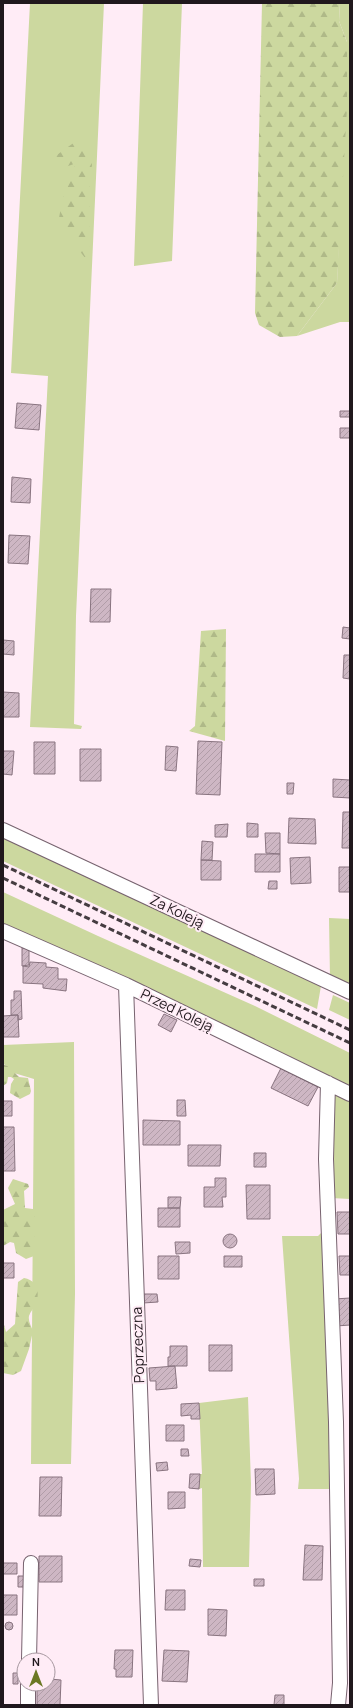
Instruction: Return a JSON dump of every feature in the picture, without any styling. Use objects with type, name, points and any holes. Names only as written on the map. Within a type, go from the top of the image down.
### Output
[{"type":"street","name":"Za Koleją","points":[[3,830],[350,992]]},
{"type":"street","name":"Przed Koleją","points":[[3,931],[126,985],[350,1094]]},
{"type":"street","name":"Poprzeczna","points":[[126,985],[151,1705]]},
{"type":"street","points":[[328,1083],[326,1159],[336,1422],[340,1683],[338,1705]]},
{"type":"street","points":[[29,1652],[31,1563]]},
{"type":"street","points":[[28,1692],[28,1705]]},
{"type":"green space","points":[[30,3],[104,3],[76,616],[74,724],[82,726],[81,729],[30,727],[48,376],[11,373]]},
{"type":"green space","points":[[143,3],[182,3],[172,261],[134,266]]},
{"type":"green space","points":[[262,3],[340,3],[339,21],[347,42],[347,108],[337,283],[297,336],[280,337],[259,325],[255,313]]},
{"type":"green space","points":[[340,3],[350,3],[350,322],[340,322],[297,336],[337,283],[347,42],[339,21]]},
{"type":"green space","points":[[79,139],[88,146],[92,165],[90,177],[89,263],[58,223],[63,197],[74,173],[74,164],[59,169],[54,157]]},
{"type":"green space","points":[[226,629],[225,741],[189,731],[195,726],[201,631]]},
{"type":"green space","points":[[3,836],[321,986],[317,1009],[3,861]]},
{"type":"green space","points":[[3,892],[255,1006],[350,1053],[350,1088],[3,923]]},
{"type":"green space","points":[[329,918],[350,919],[350,986],[330,978]]},
{"type":"green space","points":[[333,995],[350,1003],[350,1020],[329,1010]]},
{"type":"green space","points":[[74,1042],[75,1294],[71,1464],[31,1464],[34,1079],[14,1073],[3,1063],[3,1045]]},
{"type":"green space","points":[[3,1064],[9,1067],[19,1077],[28,1078],[31,1091],[30,1094],[20,1099],[10,1093],[11,1084],[14,1079],[11,1077],[8,1077],[7,1083],[3,1086]]},
{"type":"green space","points":[[336,1094],[350,1098],[350,1199],[331,1198],[331,1098]]},
{"type":"green space","points":[[13,1179],[28,1184],[29,1187],[24,1191],[25,1208],[33,1209],[35,1212],[34,1256],[26,1259],[16,1253],[14,1243],[10,1242],[3,1246],[3,1210],[15,1204],[8,1188]]},
{"type":"green space","points":[[323,1231],[331,1489],[298,1489],[299,1479],[282,1236],[318,1236]]},
{"type":"green space","points":[[24,1278],[35,1284],[38,1296],[29,1316],[29,1322],[33,1331],[29,1349],[21,1371],[13,1375],[3,1373],[3,1321],[6,1332],[15,1324],[18,1282]]},
{"type":"green space","points":[[248,1397],[251,1484],[249,1567],[203,1567],[202,1488],[199,1489],[200,1474],[202,1474],[199,1403]]},
{"type":"building","points":[[17,403],[41,405],[39,430],[15,428]]},
{"type":"building","points":[[340,411],[350,411],[350,417],[340,417]]},
{"type":"building","points":[[340,428],[350,428],[350,438],[340,438]]},
{"type":"building","points":[[12,477],[31,479],[30,503],[11,502]]},
{"type":"building","points":[[9,535],[30,536],[28,564],[8,563]]},
{"type":"building","points":[[91,589],[111,589],[110,622],[90,622]]},
{"type":"building","points":[[343,627],[350,628],[350,639],[342,638]]},
{"type":"building","points":[[3,640],[14,641],[14,655],[3,654]]},
{"type":"building","points":[[344,655],[350,655],[350,679],[343,678]]},
{"type":"building","points":[[3,692],[19,693],[19,717],[3,717]]},
{"type":"building","points":[[198,741],[222,742],[220,795],[196,794]]},
{"type":"building","points":[[34,742],[55,742],[55,774],[34,774]]},
{"type":"building","points":[[166,746],[178,747],[176,771],[165,770]]},
{"type":"building","points":[[80,749],[101,749],[101,781],[80,781]]},
{"type":"building","points":[[3,751],[14,751],[12,775],[3,774]]},
{"type":"building","points":[[333,779],[350,780],[350,798],[333,797]]},
{"type":"building","points":[[287,783],[294,783],[293,794],[287,794]]},
{"type":"building","points":[[343,812],[350,812],[350,848],[342,848]]},
{"type":"building","points":[[289,818],[315,819],[316,844],[288,843]]},
{"type":"building","points":[[247,823],[258,824],[258,837],[247,837]]},
{"type":"building","points":[[228,824],[227,837],[215,837],[215,825]]},
{"type":"building","points":[[265,833],[280,833],[280,854],[266,853]]},
{"type":"building","points":[[202,841],[213,842],[212,860],[201,860]]},
{"type":"building","points":[[255,854],[280,854],[280,872],[255,872]]},
{"type":"building","points":[[310,857],[311,883],[291,884],[290,858]]},
{"type":"building","points":[[201,860],[221,861],[221,880],[201,880]]},
{"type":"building","points":[[339,867],[350,867],[350,892],[339,892]]},
{"type":"building","points":[[269,881],[277,881],[277,889],[268,889]]},
{"type":"building","points":[[22,948],[29,948],[29,965],[22,966]]},
{"type":"building","points":[[30,962],[46,963],[46,967],[58,968],[58,979],[67,979],[66,991],[43,988],[43,984],[23,983],[23,966],[29,967]]},
{"type":"building","points":[[14,991],[21,991],[22,1019],[18,1020],[18,1015],[11,1015],[11,1000],[14,1000]]},
{"type":"building","points":[[164,1014],[177,1020],[171,1032],[158,1025]]},
{"type":"building","points":[[18,1015],[19,1037],[3,1037],[3,1016]]},
{"type":"building","points":[[281,1068],[318,1087],[308,1106],[271,1088]]},
{"type":"building","points":[[177,1100],[185,1100],[186,1116],[177,1116]]},
{"type":"building","points":[[3,1101],[12,1101],[12,1116],[3,1116]]},
{"type":"building","points":[[143,1120],[180,1121],[180,1145],[143,1145]]},
{"type":"building","points":[[3,1127],[14,1127],[15,1171],[3,1171]]},
{"type":"building","points":[[188,1145],[221,1145],[220,1166],[188,1166]]},
{"type":"building","points":[[254,1153],[266,1153],[266,1167],[254,1167]]},
{"type":"building","points":[[215,1178],[226,1178],[226,1197],[222,1197],[223,1207],[204,1207],[204,1187],[215,1187]]},
{"type":"building","points":[[246,1185],[270,1185],[270,1219],[247,1219]]},
{"type":"building","points":[[168,1197],[181,1197],[180,1208],[168,1208]]},
{"type":"building","points":[[158,1208],[180,1208],[180,1227],[158,1227]]},
{"type":"building","points":[[337,1212],[350,1212],[350,1234],[338,1234]]},
{"type":"building","points":[[230,1234],[235,1236],[237,1241],[235,1246],[230,1248],[225,1246],[223,1241],[225,1236]]},
{"type":"building","points":[[175,1242],[190,1242],[190,1253],[176,1254]]},
{"type":"building","points":[[158,1256],[179,1256],[179,1279],[158,1279]]},
{"type":"building","points":[[224,1256],[242,1256],[242,1267],[224,1267]]},
{"type":"building","points":[[339,1256],[350,1256],[350,1275],[340,1275]]},
{"type":"building","points":[[3,1263],[14,1263],[14,1278],[3,1278]]},
{"type":"building","points":[[142,1294],[157,1294],[158,1302],[143,1303]]},
{"type":"building","points":[[350,1298],[350,1325],[336,1326],[334,1299]]},
{"type":"building","points":[[209,1345],[232,1345],[232,1371],[209,1371]]},
{"type":"building","points":[[170,1346],[187,1346],[187,1366],[168,1366]]},
{"type":"building","points":[[175,1366],[177,1388],[156,1390],[156,1381],[150,1381],[149,1368]]},
{"type":"building","points":[[199,1403],[200,1419],[191,1419],[191,1415],[181,1416],[181,1404]]},
{"type":"building","points":[[166,1425],[184,1425],[184,1441],[166,1441]]},
{"type":"building","points":[[181,1449],[188,1449],[189,1456],[181,1456]]},
{"type":"building","points":[[167,1462],[168,1470],[157,1471],[156,1463]]},
{"type":"building","points":[[255,1469],[274,1469],[275,1494],[256,1495]]},
{"type":"building","points":[[190,1474],[200,1474],[199,1489],[189,1488]]},
{"type":"building","points":[[40,1477],[62,1477],[61,1516],[39,1516]]},
{"type":"building","points":[[168,1492],[185,1492],[185,1508],[168,1509]]},
{"type":"building","points":[[305,1545],[323,1546],[322,1580],[303,1580]]},
{"type":"building","points":[[39,1556],[62,1556],[62,1582],[39,1582]]},
{"type":"building","points":[[190,1559],[201,1560],[200,1567],[189,1566]]},
{"type":"building","points":[[3,1563],[17,1563],[17,1574],[3,1574]]},
{"type":"building","points":[[18,1576],[26,1576],[26,1587],[18,1587]]},
{"type":"building","points":[[254,1579],[264,1579],[264,1586],[254,1586]]},
{"type":"building","points":[[166,1590],[185,1590],[185,1610],[165,1610]]},
{"type":"building","points":[[3,1595],[17,1595],[17,1615],[3,1615]]},
{"type":"building","points":[[208,1609],[227,1610],[226,1636],[208,1635]]},
{"type":"building","points":[[7,1622],[11,1622],[13,1626],[11,1630],[7,1630],[5,1628],[5,1624]]},
{"type":"building","points":[[115,1650],[133,1650],[132,1677],[116,1677],[116,1669],[114,1669]]},
{"type":"building","points":[[164,1650],[189,1651],[187,1682],[162,1681]]},
{"type":"building","points":[[13,1673],[16,1673],[16,1684],[13,1684]]},
{"type":"building","points":[[56,1680],[61,1680],[60,1705],[37,1705],[37,1692],[56,1692]]},
{"type":"building","points":[[275,1695],[284,1695],[284,1705],[274,1705]]},
{"type":"railway","points":[[3,865],[350,1030]]},
{"type":"railway","points":[[3,878],[350,1043]]}]
